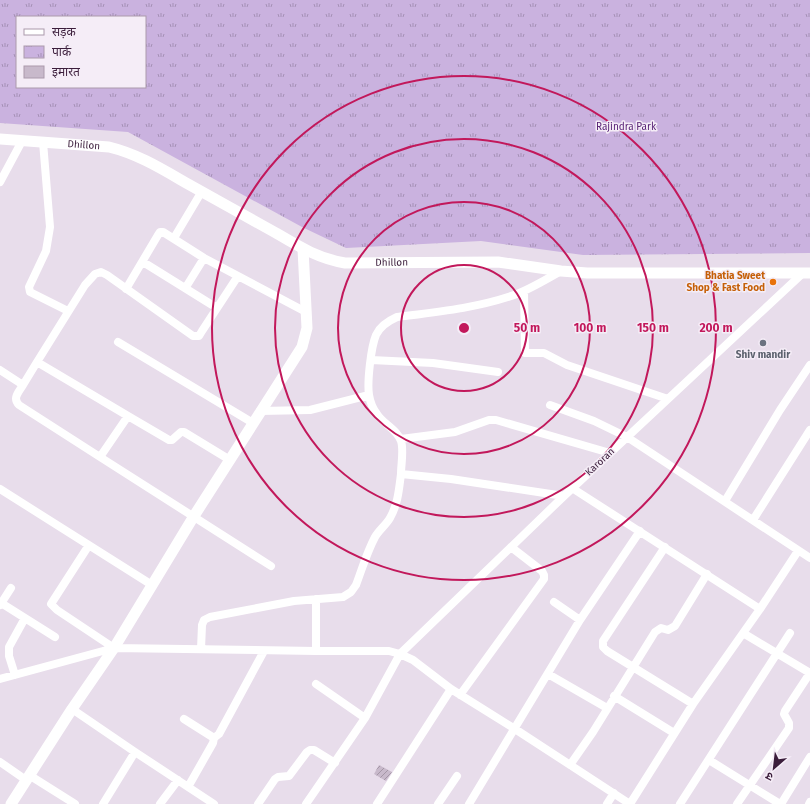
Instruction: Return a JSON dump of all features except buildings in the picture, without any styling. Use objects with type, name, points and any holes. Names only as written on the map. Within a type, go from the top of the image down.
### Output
[{"type":"street","name":"Dhillon","points":[[0,139],[109,147],[123,151],[141,158],[202,191],[303,249],[330,260],[345,263],[498,262],[561,271],[586,272],[807,273]]},
{"type":"street","points":[[0,182],[22,141]]},
{"type":"street","points":[[43,142],[50,227],[46,251],[29,287],[30,292],[68,311]]},
{"type":"street","points":[[174,238],[202,191]]},
{"type":"street","points":[[126,289],[160,232],[163,232],[204,258],[306,312]]},
{"type":"street","points":[[11,804],[72,708],[114,648],[194,516],[302,347],[307,328],[303,249]]},
{"type":"street","points":[[186,288],[204,258]]},
{"type":"street","points":[[143,262],[217,308]]},
{"type":"street","points":[[201,649],[202,625],[204,620],[210,617],[294,601],[343,597],[351,592],[356,585],[376,535],[390,518],[395,509],[398,499],[401,474],[401,440],[376,413],[369,395],[371,360],[376,334],[382,326],[388,321],[397,317],[470,307],[505,297],[524,290],[561,271]]},
{"type":"street","points":[[238,276],[199,336],[193,336],[107,275],[101,272],[95,274],[85,285],[68,311],[15,397],[16,402],[19,405],[271,566]]},
{"type":"street","name":"Karoran","points":[[306,804],[365,718],[400,654],[572,488],[807,273]]},
{"type":"street","points":[[524,290],[525,353],[544,352],[567,365],[668,399]]},
{"type":"street","points":[[118,342],[253,423]]},
{"type":"street","points":[[371,360],[433,363],[498,372]]},
{"type":"street","points":[[37,362],[169,440],[172,440],[181,432],[184,432],[230,460]]},
{"type":"street","points":[[725,501],[780,410],[810,365]]},
{"type":"street","points":[[0,370],[23,385]]},
{"type":"street","points":[[260,411],[310,410],[369,395]]},
{"type":"street","points":[[550,405],[594,421],[628,437],[810,558]]},
{"type":"street","points":[[100,457],[128,416]]},
{"type":"street","points":[[401,440],[455,432],[489,420],[496,420],[610,454]]},
{"type":"street","points":[[753,520],[810,430]]},
{"type":"street","points":[[401,474],[451,479],[564,496]]},
{"type":"street","points":[[572,488],[760,608]]},
{"type":"street","points":[[0,489],[152,585]]},
{"type":"street","points":[[469,804],[580,620],[640,531]]},
{"type":"street","points":[[89,545],[51,604],[57,610],[114,648]]},
{"type":"street","points":[[460,695],[544,579],[542,571],[511,547]]},
{"type":"street","points":[[665,547],[603,641],[603,647],[607,651],[692,704]]},
{"type":"street","points":[[0,679],[114,648],[388,651],[400,654],[412,660],[460,695],[515,728],[630,804],[692,704],[743,633],[798,551]]},
{"type":"street","points":[[570,765],[657,629],[661,628],[668,630],[675,626],[707,574]]},
{"type":"street","points":[[10,588],[1,604],[55,637]]},
{"type":"street","points":[[316,599],[316,651]]},
{"type":"street","points":[[554,602],[580,620]]},
{"type":"street","points":[[15,675],[9,656],[9,647],[25,618]]},
{"type":"street","points":[[737,804],[788,728],[789,723],[784,714],[785,711],[810,673],[743,633]]},
{"type":"street","points":[[680,804],[790,633]]},
{"type":"street","points":[[188,787],[213,743],[214,738],[219,734],[264,650]]},
{"type":"street","points":[[548,674],[607,708]]},
{"type":"street","points":[[316,684],[365,718]]},
{"type":"street","points":[[377,804],[451,689]]},
{"type":"street","points":[[614,696],[674,733]]},
{"type":"street","points":[[72,708],[214,804]]},
{"type":"street","points":[[184,719],[214,738]]},
{"type":"street","points":[[258,804],[275,779],[278,777],[289,776],[310,750],[314,750],[335,763]]},
{"type":"street","points":[[103,804],[135,752]]},
{"type":"street","points":[[709,760],[781,804],[810,757]]},
{"type":"street","points":[[0,762],[76,804]]},
{"type":"street","points":[[438,804],[457,776]]},
{"type":"street","points":[[160,804],[178,780]]},
{"type":"street","points":[[607,804],[614,794]]},
{"type":"green space","name":"Rajindra Park","points":[[0,0],[810,0],[810,253],[583,255],[481,241],[346,248],[302,227],[128,132],[0,123]]},
{"type":"place","name":"Bhatia Sweet Shop & Fast Food","points":[[773,282]]},
{"type":"place","name":"Shiv mandir","points":[[763,343]]}]
